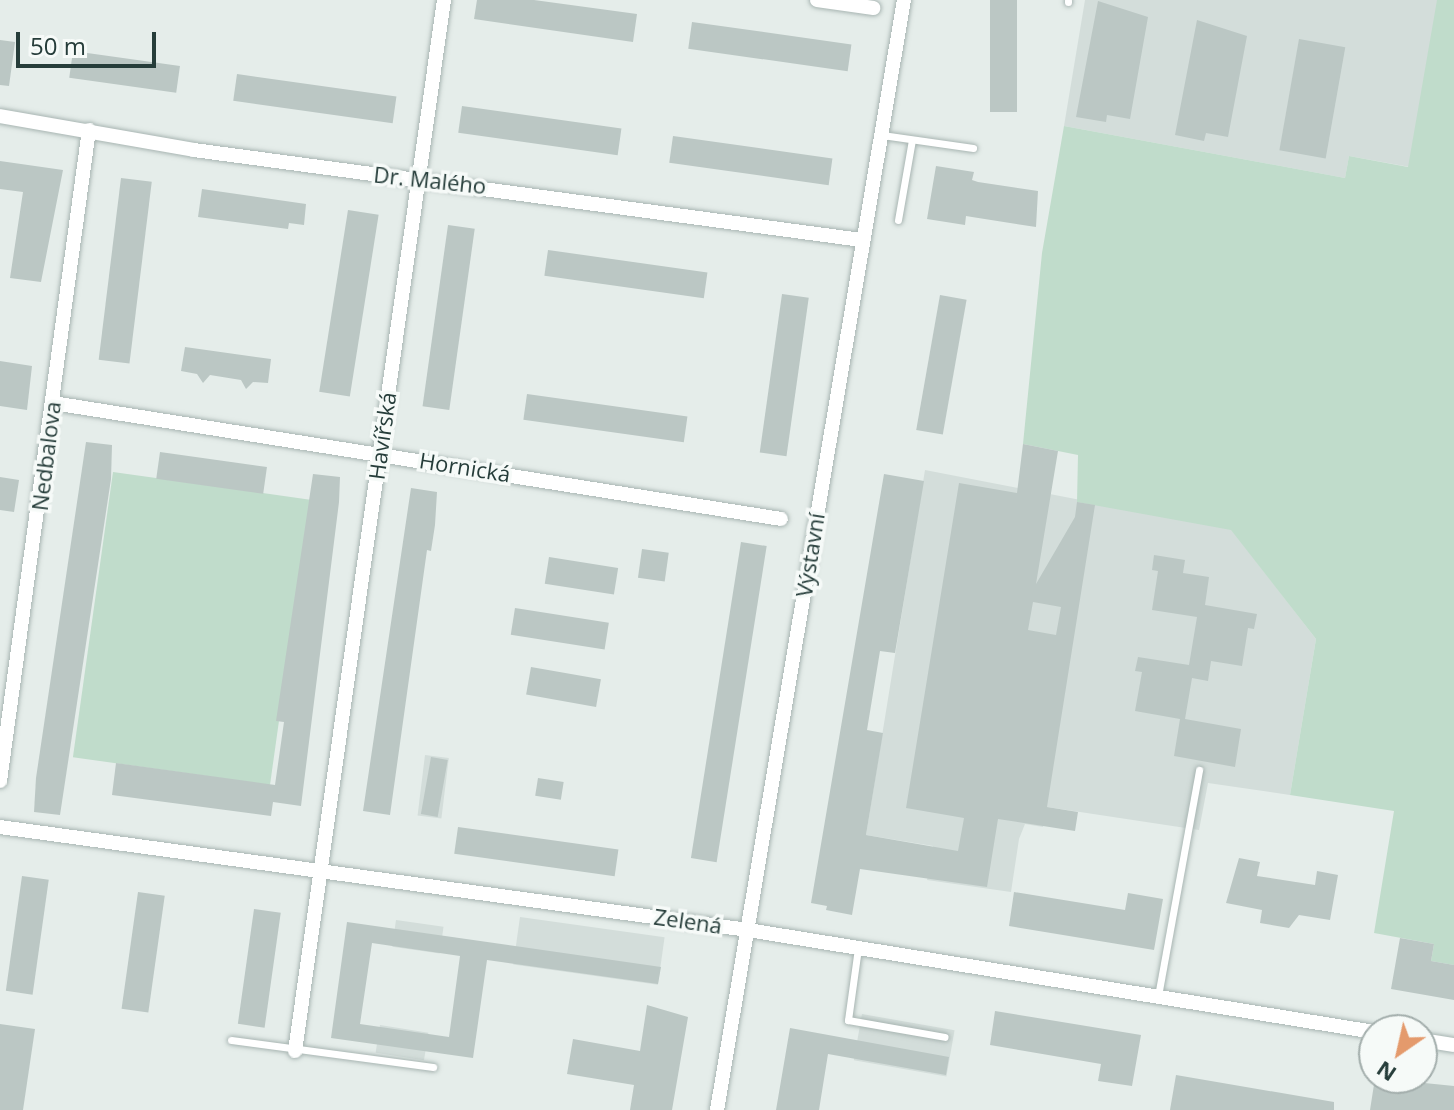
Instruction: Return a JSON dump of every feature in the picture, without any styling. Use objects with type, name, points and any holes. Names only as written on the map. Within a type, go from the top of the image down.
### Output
[{"type":"street","name":"Havířská","points":[[295,1051],[380,453],[415,179],[444,0]]},
{"type":"street","points":[[817,0],[873,8]]},
{"type":"street","name":"Výstavní","points":[[717,1110],[861,240],[904,0]]},
{"type":"street","name":"Dr. Malého","points":[[0,116],[194,150],[861,240]]},
{"type":"street","name":"Nedbalova","points":[[0,781],[89,130]]},
{"type":"street","name":"Hornická","points":[[53,403],[781,519]]},
{"type":"street","name":"Zelená","points":[[0,827],[748,930],[1358,1029]]},
{"type":"lane","points":[[880,135],[973,148]]},
{"type":"lane","points":[[898,220],[912,140]]},
{"type":"lane","points":[[1158,998],[1199,770]]},
{"type":"lane","points":[[858,948],[848,1020],[945,1037]]},
{"type":"lane","points":[[231,1040],[295,1051],[433,1067]]},
{"type":"shaded area","points":[[1085,0],[1454,0],[1454,175],[1349,156],[1345,178],[1064,126]]},
{"type":"shaded area","points":[[925,470],[1231,529],[1316,639],[1290,795],[1208,783],[1199,830],[1047,807],[1043,827],[1025,824],[1019,839],[1011,892],[927,880],[933,846],[866,835]]},
{"type":"shaded area","points":[[425,755],[449,758],[441,818],[418,816]]},
{"type":"shaded area","points":[[520,917],[665,937],[658,985],[513,965]]},
{"type":"shaded area","points":[[396,920],[444,927],[440,953],[392,947]]},
{"type":"shaded area","points":[[862,1014],[955,1030],[946,1077],[854,1060]]},
{"type":"shaded area","points":[[380,1025],[428,1033],[424,1060],[376,1053]]},
{"type":"green space","points":[[1437,0],[1454,0],[1454,965],[1431,961],[1434,944],[1374,933],[1394,811],[1290,795],[1316,639],[1231,530],[1077,502],[1078,455],[1023,444],[1042,253],[1064,126],[1345,178],[1349,156],[1408,167]]},
{"type":"green space","points":[[113,472],[310,500],[270,785],[73,757]]},
{"type":"building","points":[[477,0],[534,0],[637,14],[633,42],[474,19]]},
{"type":"building","points":[[990,0],[1017,0],[1017,112],[990,112]]},
{"type":"building","points":[[1098,1],[1148,17],[1130,119],[1107,115],[1106,122],[1076,117]]},
{"type":"building","points":[[1197,20],[1247,36],[1228,137],[1206,133],[1204,141],[1175,135]]},
{"type":"building","points":[[692,22],[851,44],[848,71],[688,49]]},
{"type":"building","points":[[1299,39],[1345,47],[1326,158],[1279,150]]},
{"type":"building","points":[[0,40],[15,42],[9,86],[0,85]]},
{"type":"building","points":[[73,51],[180,66],[176,93],[69,78]]},
{"type":"building","points":[[237,74],[396,96],[393,123],[233,101]]},
{"type":"building","points":[[462,106],[621,128],[618,155],[458,133]]},
{"type":"building","points":[[673,136],[832,158],[829,185],[669,163]]},
{"type":"building","points":[[0,161],[63,170],[41,282],[10,278],[23,192],[0,189]]},
{"type":"building","points":[[936,166],[974,172],[972,180],[978,182],[1038,191],[1036,227],[966,216],[965,225],[927,219]]},
{"type":"building","points":[[121,178],[152,182],[129,363],[99,360]]},
{"type":"building","points":[[202,189],[306,204],[304,225],[289,223],[288,229],[198,217]]},
{"type":"building","points":[[348,210],[379,215],[350,397],[319,392]]},
{"type":"building","points":[[448,225],[475,229],[449,410],[423,406]]},
{"type":"building","points":[[548,250],[707,272],[704,298],[544,276]]},
{"type":"building","points":[[782,294],[809,298],[786,456],[760,452]]},
{"type":"building","points":[[940,295],[967,300],[943,435],[916,430]]},
{"type":"building","points":[[185,347],[271,359],[268,383],[253,382],[246,389],[241,380],[210,375],[203,383],[197,374],[181,371]]},
{"type":"building","points":[[0,361],[32,366],[27,410],[0,406]]},
{"type":"building","points":[[527,394],[687,417],[684,442],[523,420]]},
{"type":"building","points":[[86,442],[112,445],[111,479],[60,815],[34,812],[36,778]]},
{"type":"building","points":[[1023,444],[1058,451],[1036,584],[1075,517],[1077,502],[1095,505],[1047,807],[1078,812],[1075,831],[998,819],[987,887],[860,869],[852,915],[826,910],[827,906],[811,903],[884,474],[924,481],[895,653],[880,651],[867,730],[883,733],[866,835],[958,851],[964,818],[906,808],[959,483],[1017,493]],"holes":[[[1033,602],[1061,607],[1056,635],[1028,630]]]},
{"type":"building","points":[[160,452],[267,467],[263,494],[156,479]]},
{"type":"building","points":[[313,474],[340,477],[301,806],[273,802],[271,816],[112,795],[116,763],[275,785],[284,722],[276,721]]},
{"type":"building","points":[[0,477],[19,480],[14,512],[0,510]]},
{"type":"building","points":[[411,488],[437,492],[435,525],[431,551],[427,550],[390,815],[363,811]]},
{"type":"building","points":[[741,542],[767,546],[717,862],[691,858]]},
{"type":"building","points":[[642,549],[669,553],[665,581],[638,578]]},
{"type":"building","points":[[1154,555],[1185,560],[1183,573],[1209,577],[1205,605],[1257,614],[1254,629],[1248,628],[1242,666],[1211,661],[1208,681],[1192,678],[1185,719],[1241,729],[1235,767],[1174,756],[1180,719],[1135,711],[1142,672],[1135,671],[1138,657],[1189,665],[1197,617],[1152,610],[1158,571],[1152,570]]},
{"type":"building","points":[[549,557],[618,568],[614,595],[545,584]]},
{"type":"building","points":[[515,608],[609,623],[605,650],[511,635]]},
{"type":"building","points":[[531,667],[601,679],[596,707],[526,695]]},
{"type":"building","points":[[431,757],[448,760],[438,817],[421,814]]},
{"type":"building","points":[[538,778],[564,782],[561,800],[535,796]]},
{"type":"building","points":[[458,827],[618,850],[615,876],[454,854]]},
{"type":"building","points":[[1239,858],[1260,862],[1257,876],[1315,885],[1317,871],[1338,875],[1330,920],[1299,915],[1289,928],[1260,923],[1262,910],[1226,903]]},
{"type":"building","points":[[22,876],[49,880],[33,995],[6,991]]},
{"type":"building","points":[[138,892],[165,896],[148,1013],[122,1009]]},
{"type":"building","points":[[1014,892],[1125,910],[1128,893],[1163,899],[1154,950],[1009,926]]},
{"type":"building","points":[[254,909],[281,913],[265,1028],[238,1024]]},
{"type":"building","points":[[347,922],[661,967],[658,984],[487,960],[473,1058],[331,1038]],"holes":[[[372,943],[460,956],[449,1037],[360,1024]]]},
{"type":"building","points":[[1400,938],[1434,944],[1431,961],[1454,965],[1454,1000],[1391,989]]},
{"type":"building","points":[[647,1005],[688,1017],[672,1110],[630,1110],[634,1085],[567,1074],[573,1039],[640,1051]]},
{"type":"building","points":[[995,1011],[1141,1035],[1132,1086],[1098,1081],[1101,1064],[990,1045]]},
{"type":"building","points":[[0,1024],[35,1029],[23,1110],[0,1110]]},
{"type":"building","points":[[790,1028],[949,1057],[946,1075],[828,1054],[819,1110],[776,1110]]},
{"type":"building","points":[[1176,1075],[1334,1102],[1334,1110],[1170,1110]]},
{"type":"building","points":[[1438,1084],[1454,1086],[1454,1110],[1370,1110],[1372,1094],[1438,1094]]}]
